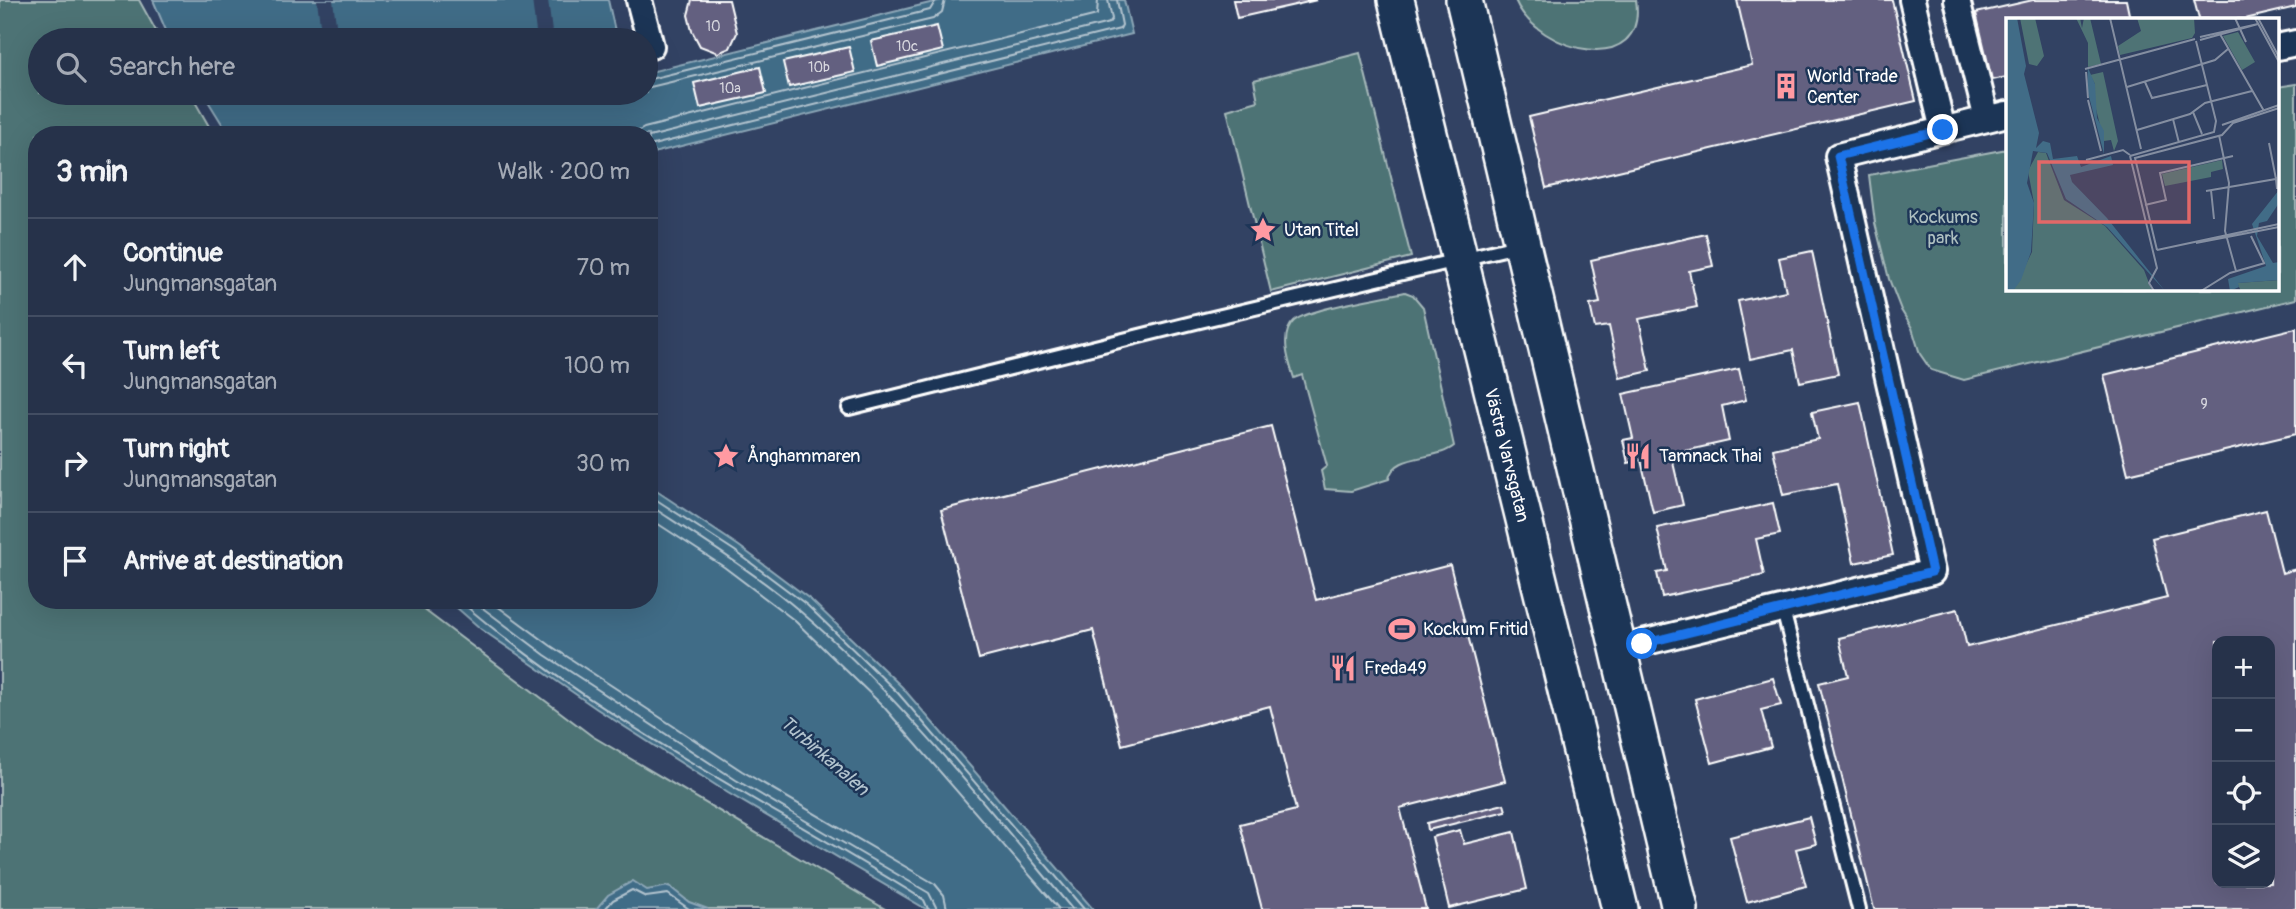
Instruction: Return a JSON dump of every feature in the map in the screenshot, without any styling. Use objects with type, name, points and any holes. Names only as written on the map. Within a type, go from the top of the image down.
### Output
[{"type":"street","points":[[639,0],[646,28]]},
{"type":"street","name":"Västra Varvsgatan","points":[[1396,0],[1620,909]]},
{"type":"street","points":[[1464,0],[1680,909]]},
{"type":"street","points":[[1912,0],[1943,130]]},
{"type":"street","points":[[1618,649],[1932,572],[1838,156],[1997,116],[1957,0]]},
{"type":"street","points":[[2278,47],[2296,43]]},
{"type":"lane","points":[[849,408],[1521,245]]},
{"type":"lane","points":[[1783,610],[1859,909]]},
{"type":"green space","points":[[0,0],[139,0],[154,28],[28,28],[28,105],[197,105],[209,126],[28,126],[28,609],[423,609],[592,736],[885,909],[0,909]]},
{"type":"green space","points":[[1515,0],[1636,0],[1635,25],[1625,40],[1609,49],[1589,50],[1545,34],[1527,19]]},
{"type":"green space","points":[[1360,53],[1411,257],[1271,292],[1227,110],[1258,101],[1254,80]]},
{"type":"green space","name":"Kockums park","points":[[2296,84],[2296,299],[1964,380],[1931,370],[1920,354],[1912,328],[1901,310],[1889,279],[1875,223],[1869,175],[2006,149],[2006,290],[2278,290],[2278,87]]},
{"type":"green space","points":[[1405,292],[1413,295],[1423,307],[1454,446],[1446,451],[1398,465],[1389,479],[1351,491],[1325,489],[1321,471],[1327,466],[1302,375],[1294,378],[1288,357],[1286,341],[1289,327],[1294,321],[1314,312]]},
{"type":"water","points":[[153,0],[608,0],[614,28],[165,28]]},
{"type":"water","points":[[942,0],[1124,0],[1132,34],[658,152],[658,126],[223,126],[210,105],[658,105],[658,70]]},
{"type":"water","name":"Turbinkanalen","points":[[658,492],[739,546],[811,600],[902,687],[1093,909],[926,909],[728,793],[597,709],[481,629],[458,609],[658,609]]},
{"type":"water","points":[[633,881],[647,890],[669,886],[689,902],[708,909],[596,909],[608,895]]},
{"type":"pier","points":[[317,0],[333,0],[336,28],[320,28]]},
{"type":"pier","points":[[532,0],[548,0],[552,28],[536,28]]},
{"type":"building","points":[[692,0],[729,0],[737,33],[730,48],[718,53],[700,46],[688,15]]},
{"type":"building","points":[[1233,0],[1317,0],[1237,18]]},
{"type":"building","name":"World Trade Center","points":[[1737,0],[1892,0],[1916,101],[1546,188],[1529,117],[1752,65]]},
{"type":"building","points":[[2033,0],[2126,0],[2130,18],[2006,18],[2006,77],[1992,80],[1976,13]]},
{"type":"building","points":[[2194,0],[2296,0],[2296,7],[2249,18],[2199,18]]},
{"type":"building","points":[[937,26],[943,50],[877,66],[871,41]]},
{"type":"building","points":[[849,47],[855,72],[789,87],[783,62]]},
{"type":"building","points":[[760,67],[766,93],[700,108],[694,83]]},
{"type":"building","points":[[1706,234],[1713,266],[1689,271],[1697,307],[1639,319],[1650,371],[1620,378],[1609,326],[1595,328],[1590,305],[1600,303],[1591,260]]},
{"type":"building","points":[[1812,251],[1838,374],[1800,382],[1793,350],[1750,359],[1738,301],[1786,291],[1779,258]]},
{"type":"building","points":[[2296,328],[2296,434],[2128,474],[2104,375]]},
{"type":"building","points":[[1739,369],[1746,400],[1722,406],[1729,441],[1671,454],[1683,505],[1653,512],[1641,460],[1628,463],[1623,440],[1633,438],[1623,394]]},
{"type":"building","points":[[1860,402],[1893,555],[1854,563],[1837,484],[1783,495],[1773,449],[1818,439],[1812,412]]},
{"type":"building","name":"Kockum Fritid","points":[[1271,426],[1316,600],[1450,565],[1505,781],[1400,808],[1426,909],[1262,909],[1240,824],[1296,810],[1270,706],[1122,745],[1093,630],[979,659],[941,510]]},
{"type":"building","points":[[1773,503],[1780,534],[1756,539],[1764,575],[1662,597],[1657,573],[1667,571],[1657,528]]},
{"type":"building","points":[[2266,510],[2282,573],[2296,569],[2296,909],[1874,909],[1819,683],[1848,676],[1839,638],[1958,609],[1967,647],[2167,598],[2152,538]]},
{"type":"building","points":[[1773,678],[1781,705],[1761,710],[1771,747],[1712,763],[1695,699]]},
{"type":"building","points":[[1504,804],[1506,811],[1428,830],[1427,823]]},
{"type":"building","points":[[1809,817],[1816,844],[1796,849],[1806,886],[1747,902],[1730,837]]},
{"type":"building","points":[[1460,830],[1464,844],[1514,832],[1527,889],[1449,908],[1432,837]]},
{"type":"place","name":"World Trade Center","points":[[1786,86]]},
{"type":"place","name":"Utan Titel","points":[[1263,230]]},
{"type":"place","name":"Ånghammaren","points":[[726,456]]},
{"type":"place","name":"Tamnack Thai","points":[[1638,456]]},
{"type":"place","name":"Kockum Fritid","points":[[1402,629]]},
{"type":"place","name":"Freda49","points":[[1343,668]]},
{"type":"route","points":[[1642,644],[1932,572],[1838,156],[1943,130]]}]
